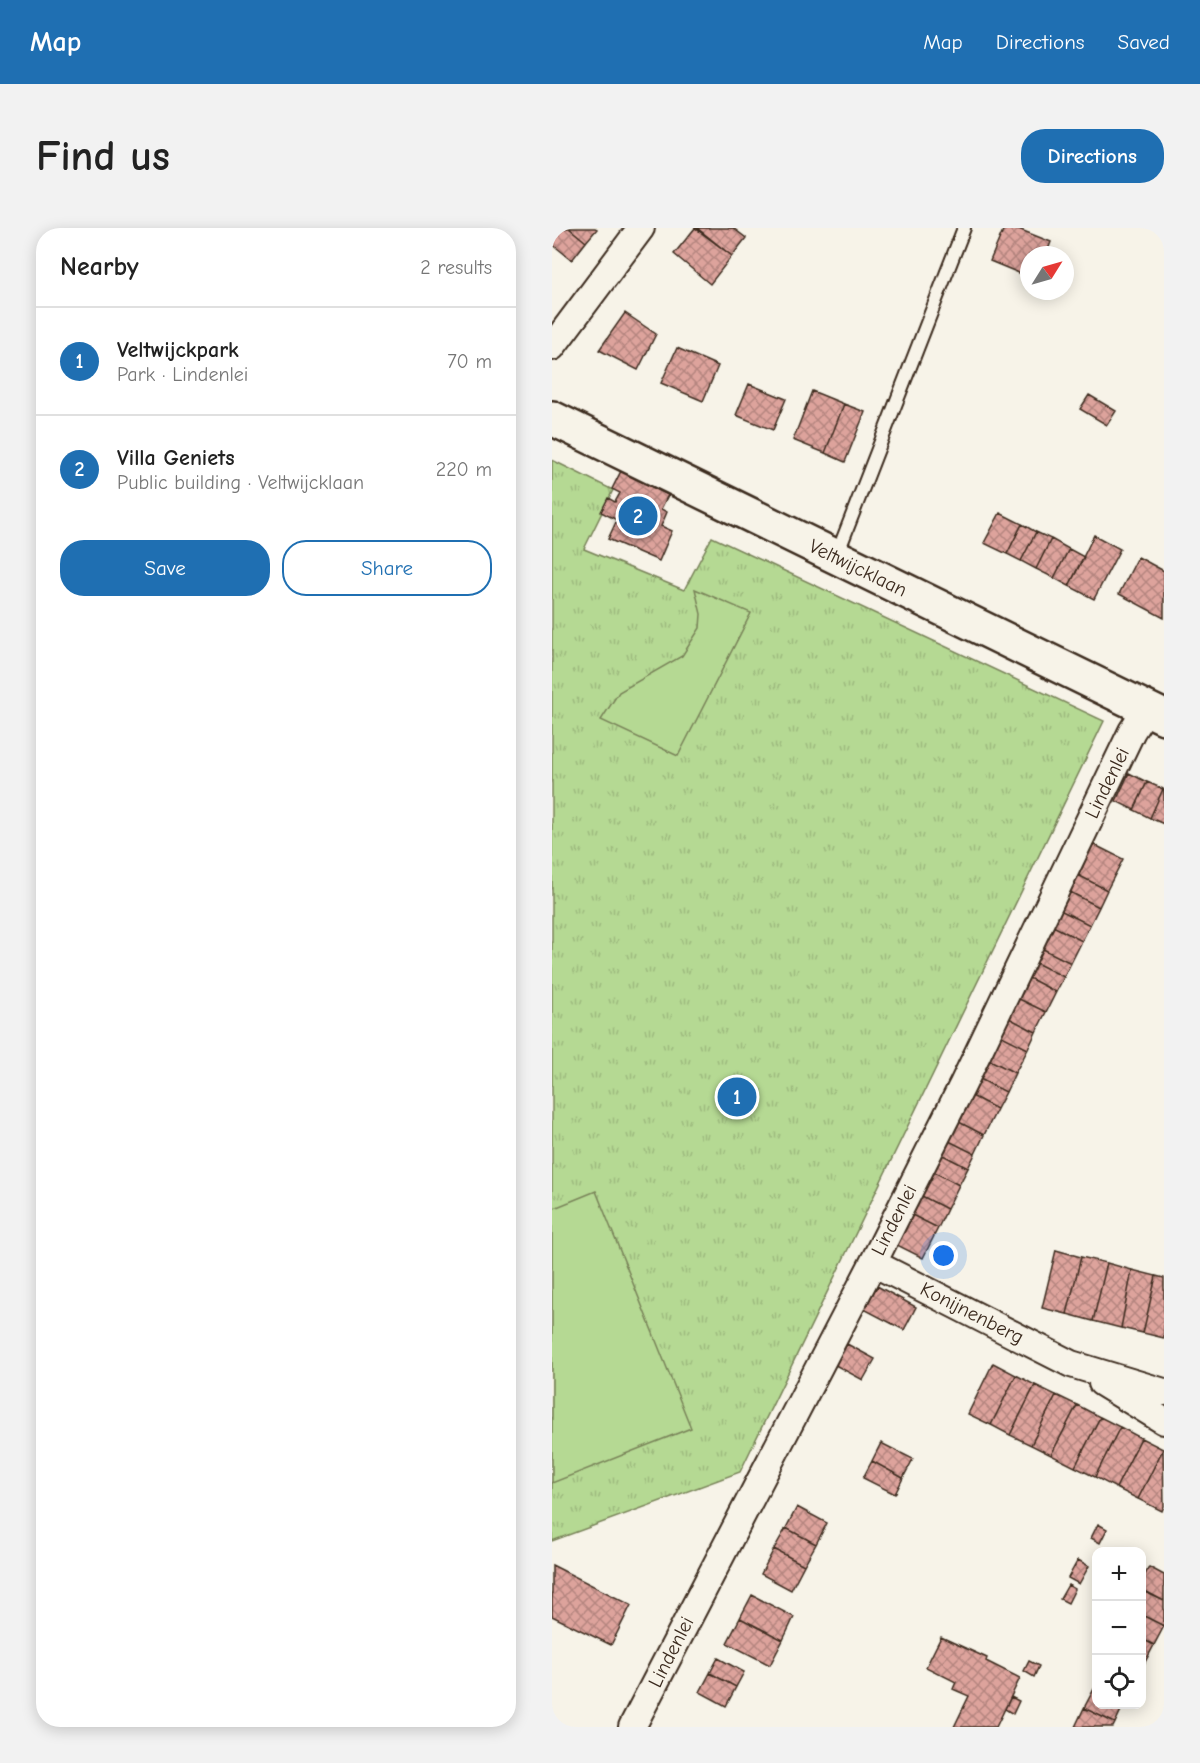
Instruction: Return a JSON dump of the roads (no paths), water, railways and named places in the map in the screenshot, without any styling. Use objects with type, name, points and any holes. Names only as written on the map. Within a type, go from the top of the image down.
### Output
[{"type":"street","points":[[552,347],[641,228]]},
{"type":"street","name":"Veltwijcklaan","points":[[552,418],[1155,713]]},
{"type":"street","name":"Lindenlei","points":[[632,1727],[873,1263],[963,1084],[1132,731],[1155,713]]},
{"type":"street","name":"Konijnenberg","points":[[873,1263],[1071,1364],[1164,1421]]},
{"type":"street","name":"Konijnenberg","points":[[1071,1364],[1164,1392]]},
{"type":"lane","points":[[836,557],[964,228]]},
{"type":"place","name":"Villa Geniets","points":[[638,516]]},
{"type":"place","name":"Veltwijckpark","points":[[737,1097]]}]
